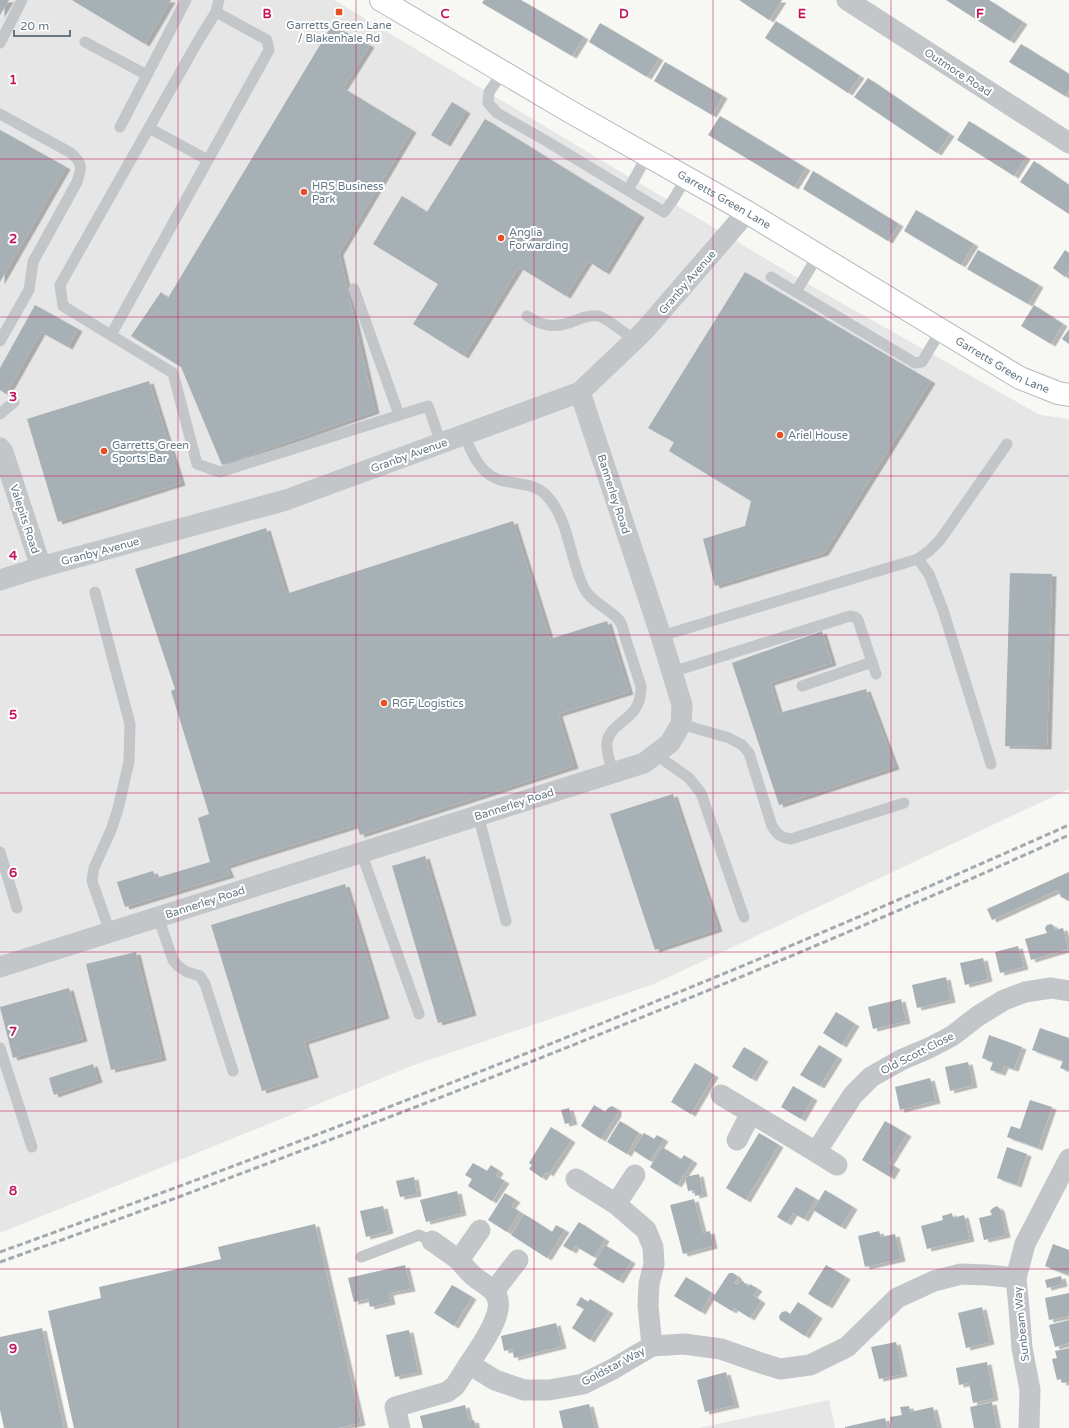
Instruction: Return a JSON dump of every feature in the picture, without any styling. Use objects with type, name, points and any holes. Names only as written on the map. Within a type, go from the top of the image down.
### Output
[{"type":"street","name":"Outmore Road","points":[[847,0],[1069,143]]},
{"type":"street","name":"Garretts Green Lane","points":[[390,2],[502,72],[746,212],[1020,378],[1058,393],[1069,395]]},
{"type":"street","name":"Granby Avenue","points":[[0,580],[41,567],[286,500],[580,392],[644,331],[746,212]]},
{"type":"street","name":"Bannerley Road","points":[[0,967],[644,762],[670,743],[681,724],[682,705],[661,636],[580,392]]},
{"type":"street","name":"Valepits Road","points":[[0,448],[3,452],[41,567]]},
{"type":"street","name":"Old Scott Close","points":[[816,1152],[853,1095],[871,1077],[901,1060],[952,1036],[978,1016],[1004,1000],[1025,992],[1051,988],[1069,991]]},
{"type":"street","points":[[721,1095],[837,1165]]},
{"type":"street","points":[[737,1140],[751,1113]]},
{"type":"street","name":"Sunbeam Way","points":[[1029,1428],[1030,1390],[1022,1348],[1016,1278],[1025,1244],[1069,1159]]},
{"type":"street","points":[[616,1204],[635,1175]]},
{"type":"street","points":[[576,1180],[616,1204],[646,1230],[653,1247],[654,1264],[648,1306],[652,1346]]},
{"type":"street","points":[[459,1260],[480,1230]]},
{"type":"street","points":[[400,1428],[395,1407],[447,1392],[455,1386],[499,1312],[499,1300],[494,1291],[475,1278],[459,1260],[432,1241]]},
{"type":"street","points":[[494,1291],[518,1260]]},
{"type":"street","name":"Goldstar Way","points":[[469,1364],[495,1380],[524,1390],[549,1390],[582,1384],[652,1346],[684,1344],[721,1348],[780,1369],[810,1365],[847,1347],[897,1298],[934,1281],[961,1274],[1016,1278]]},
{"type":"lane","points":[[0,43],[22,0]]},
{"type":"lane","points":[[120,127],[186,0]]},
{"type":"lane","points":[[219,0],[216,12],[60,285],[63,306],[173,374],[197,464],[220,472],[428,406],[441,443]]},
{"type":"lane","points":[[111,335],[269,50],[267,40],[216,12]]},
{"type":"lane","points":[[85,42],[147,75]]},
{"type":"lane","points":[[502,72],[489,92],[488,103],[496,113],[548,142],[664,212],[686,178]]},
{"type":"lane","points":[[0,114],[71,153],[79,160],[82,168],[77,182],[33,262],[29,290],[0,341]]},
{"type":"lane","points":[[149,128],[208,160]]},
{"type":"lane","points":[[628,190],[647,156]]},
{"type":"lane","points":[[796,292],[818,255]]},
{"type":"lane","points":[[771,277],[915,363],[922,362],[941,330]]},
{"type":"lane","points":[[354,289],[399,415]]},
{"type":"lane","points":[[527,316],[536,322],[548,326],[564,324],[586,316],[599,316],[634,340]]},
{"type":"lane","points":[[0,414],[14,402]]},
{"type":"lane","points":[[464,435],[476,461],[487,473],[502,481],[534,487],[546,495],[558,512],[578,575],[586,592],[598,603],[611,611],[620,622],[641,686],[641,697],[637,707],[628,718],[613,730],[607,741],[608,755],[613,772]]},
{"type":"lane","points":[[661,636],[918,559],[940,540],[1007,444]]},
{"type":"lane","points":[[918,559],[929,574],[943,610],[991,764]]},
{"type":"lane","points":[[95,592],[130,724],[129,762],[118,809],[111,830],[94,868],[92,881],[110,932]]},
{"type":"lane","points":[[672,672],[850,616],[855,617],[858,620],[876,674]]},
{"type":"lane","points":[[802,686],[872,662]]},
{"type":"lane","points":[[681,724],[729,738],[742,744],[748,753],[772,826],[777,833],[784,838],[791,839],[904,804]]},
{"type":"lane","points":[[655,754],[689,778],[701,792],[744,917]]},
{"type":"lane","points":[[478,815],[506,921]]},
{"type":"lane","points":[[0,852],[17,908]]},
{"type":"lane","points":[[361,852],[419,1014]]},
{"type":"lane","points":[[158,917],[173,960],[178,966],[187,972],[200,976],[205,984],[234,1071]]},
{"type":"lane","points":[[0,1048],[32,1147]]},
{"type":"lane","points":[[361,1257],[419,1235],[432,1241]]},
{"type":"shaded area","points":[[0,0],[334,0],[806,283],[1040,415],[1069,419],[1069,789],[654,984],[414,1065],[0,1233]]},
{"type":"shaded area","points":[[829,1400],[835,1428],[699,1428]]},
{"type":"building","points":[[0,0],[9,0],[0,15]]},
{"type":"building","points":[[72,0],[171,0],[145,44]]},
{"type":"building","points":[[484,0],[521,0],[584,37],[572,56],[482,3]]},
{"type":"building","points":[[739,0],[782,0],[769,20]]},
{"type":"building","points":[[946,0],[989,0],[1023,22],[1010,41]]},
{"type":"building","points":[[776,21],[860,76],[848,93],[765,38]]},
{"type":"building","points":[[600,23],[659,58],[647,77],[589,42]]},
{"type":"building","name":"HRS Business Park","points":[[332,25],[370,45],[343,88],[412,130],[339,253],[375,411],[222,465],[181,367],[131,336],[161,292],[168,298]]},
{"type":"building","points":[[1021,44],[1069,74],[1069,89],[1065,96],[1009,62]]},
{"type":"building","points":[[665,62],[723,96],[712,115],[654,81]]},
{"type":"building","points":[[868,78],[950,134],[937,153],[854,97]]},
{"type":"building","points":[[452,102],[466,111],[446,144],[431,135]]},
{"type":"building","points":[[720,116],[806,168],[794,187],[708,135]]},
{"type":"building","name":"Anglia Forwarding","points":[[485,119],[640,215],[605,272],[588,261],[566,296],[519,267],[464,356],[413,324],[438,284],[373,244],[402,196],[427,212]]},
{"type":"building","points":[[969,121],[1026,157],[1014,176],[957,140]]},
{"type":"building","points":[[0,130],[66,167],[0,282]]},
{"type":"building","points":[[1034,161],[1069,185],[1069,214],[1020,182]]},
{"type":"building","points":[[813,171],[899,224],[888,241],[803,189]]},
{"type":"building","points":[[916,210],[974,244],[961,265],[904,231]]},
{"type":"building","points":[[978,250],[1039,285],[1028,304],[967,269]]},
{"type":"building","points":[[1065,250],[1069,253],[1069,271],[1065,277],[1053,268]]},
{"type":"building","name":"Ariel House","points":[[745,272],[931,381],[824,553],[715,586],[703,539],[745,526],[751,501],[669,451],[674,442],[648,428]]},
{"type":"building","points":[[35,305],[78,329],[68,347],[41,332],[6,394],[0,390],[0,368]]},
{"type":"building","points":[[1034,305],[1063,324],[1051,344],[1021,326]]},
{"type":"building","points":[[1069,329],[1069,344],[1062,339]]},
{"type":"building","name":"Garretts Green Sports Bar","points":[[149,381],[181,483],[58,522],[27,419]]},
{"type":"building","name":"RGF Logistics","points":[[513,521],[550,639],[607,621],[629,692],[558,714],[574,766],[360,835],[357,825],[226,866],[230,875],[125,907],[117,882],[153,871],[156,878],[210,862],[198,818],[209,814],[171,691],[175,689],[135,569],[266,528],[286,594]]},
{"type":"building","points":[[1010,573],[1052,574],[1047,747],[1005,746]]},
{"type":"building","points":[[822,631],[832,663],[770,683],[779,713],[866,689],[895,767],[779,805],[732,663]]},
{"type":"building","points":[[673,794],[718,929],[655,950],[610,814]]},
{"type":"building","points":[[425,856],[472,1013],[438,1023],[392,866]]},
{"type":"building","points":[[1069,872],[1069,901],[1061,897],[1058,890],[992,920],[987,909]]},
{"type":"building","points":[[345,884],[385,1016],[304,1042],[314,1075],[262,1091],[211,925]]},
{"type":"building","points":[[1051,924],[1054,926],[1055,930],[1063,928],[1068,949],[1031,960],[1025,939],[1047,933],[1045,928],[1047,925]]},
{"type":"building","points":[[1018,946],[1024,967],[1000,973],[995,952]]},
{"type":"building","points":[[136,952],[162,1058],[111,1070],[86,964]]},
{"type":"building","points":[[983,958],[988,979],[965,985],[960,963]]},
{"type":"building","points":[[946,977],[951,1000],[917,1008],[912,985]]},
{"type":"building","points":[[69,988],[83,1039],[13,1058],[0,1007]]},
{"type":"building","points":[[901,999],[906,1021],[873,1029],[868,1007]]},
{"type":"building","points":[[836,1012],[855,1024],[842,1045],[823,1033]]},
{"type":"building","points":[[1040,1028],[1069,1038],[1069,1071],[1060,1068],[1063,1061],[1032,1050]]},
{"type":"building","points":[[989,1035],[1022,1047],[1014,1069],[1004,1066],[1001,1073],[990,1070],[993,1062],[982,1058]]},
{"type":"building","points":[[819,1045],[838,1057],[820,1086],[800,1075]]},
{"type":"building","points":[[744,1047],[764,1059],[752,1079],[732,1067]]},
{"type":"building","points":[[968,1062],[973,1085],[950,1091],[945,1067]]},
{"type":"building","points":[[695,1063],[714,1075],[691,1114],[671,1102]]},
{"type":"building","points":[[93,1064],[98,1080],[54,1095],[49,1078]]},
{"type":"building","points":[[930,1078],[936,1101],[900,1110],[895,1087]]},
{"type":"building","points":[[793,1086],[813,1098],[801,1119],[781,1107]]},
{"type":"building","points":[[1030,1100],[1052,1107],[1038,1148],[1007,1137],[1011,1126],[1020,1129]]},
{"type":"building","points":[[594,1105],[605,1112],[612,1106],[617,1109],[617,1114],[601,1139],[581,1126]]},
{"type":"building","points":[[569,1108],[573,1122],[565,1124],[561,1110]]},
{"type":"building","points":[[620,1121],[639,1133],[627,1154],[607,1142]]},
{"type":"building","points":[[885,1121],[907,1134],[889,1163],[896,1167],[890,1177],[862,1160]]},
{"type":"building","points":[[551,1127],[571,1140],[549,1174],[546,1172],[542,1178],[529,1169],[532,1165],[529,1163]]},
{"type":"building","points":[[644,1133],[654,1139],[657,1135],[664,1139],[650,1161],[633,1150]]},
{"type":"building","points":[[759,1133],[779,1145],[746,1200],[726,1188]]},
{"type":"building","points":[[662,1147],[681,1159],[684,1155],[693,1161],[677,1185],[650,1167]]},
{"type":"building","points":[[1007,1147],[1027,1154],[1017,1185],[997,1178]]},
{"type":"building","points":[[473,1163],[487,1171],[491,1165],[499,1171],[496,1176],[505,1181],[492,1201],[468,1186],[472,1179],[465,1175]]},
{"type":"building","points":[[699,1174],[703,1194],[695,1196],[694,1190],[688,1191],[685,1177]]},
{"type":"building","points":[[414,1177],[417,1194],[400,1197],[396,1181]]},
{"type":"building","points":[[796,1187],[816,1199],[804,1219],[793,1213],[787,1223],[777,1217]]},
{"type":"building","points":[[825,1190],[853,1207],[841,1227],[813,1210]]},
{"type":"building","points":[[457,1191],[462,1213],[426,1222],[420,1200]]},
{"type":"building","points":[[505,1193],[516,1200],[511,1206],[520,1212],[507,1232],[488,1220]]},
{"type":"building","points":[[694,1199],[703,1233],[710,1231],[713,1246],[683,1254],[670,1205]]},
{"type":"building","points":[[383,1206],[389,1231],[366,1237],[360,1211]]},
{"type":"building","points":[[997,1206],[1000,1209],[1006,1235],[984,1240],[979,1218],[992,1215],[990,1211]]},
{"type":"building","points":[[952,1213],[953,1218],[964,1215],[970,1239],[927,1249],[921,1226],[943,1220],[942,1216]]},
{"type":"building","points":[[524,1214],[552,1232],[556,1225],[565,1230],[547,1258],[511,1235]]},
{"type":"building","points":[[579,1222],[605,1239],[594,1257],[575,1246],[572,1251],[563,1246]]},
{"type":"building","points":[[315,1224],[361,1423],[338,1428],[74,1428],[48,1311],[101,1298],[99,1287],[221,1259],[218,1247]]},
{"type":"building","points":[[879,1231],[881,1237],[895,1234],[901,1259],[865,1267],[858,1236]]},
{"type":"building","points":[[1053,1244],[1069,1250],[1068,1275],[1045,1266]]},
{"type":"building","points":[[605,1245],[631,1261],[619,1281],[593,1265]]},
{"type":"building","points":[[405,1265],[411,1289],[389,1293],[391,1302],[370,1307],[368,1299],[354,1302],[348,1278]]},
{"type":"building","points":[[826,1265],[846,1277],[828,1306],[808,1294]]},
{"type":"building","points":[[729,1273],[733,1273],[738,1278],[734,1283],[737,1285],[740,1281],[743,1281],[748,1287],[750,1284],[758,1289],[753,1295],[761,1301],[750,1318],[734,1308],[732,1311],[712,1299]]},
{"type":"building","points":[[1061,1276],[1063,1284],[1047,1288],[1045,1280]]},
{"type":"building","points":[[686,1277],[712,1293],[701,1312],[674,1296]]},
{"type":"building","points":[[452,1285],[472,1297],[454,1326],[434,1313]]},
{"type":"building","points":[[1069,1293],[1069,1316],[1049,1320],[1045,1298]]},
{"type":"building","points":[[581,1297],[588,1302],[590,1299],[609,1311],[590,1340],[572,1328],[584,1309],[576,1305]]},
{"type":"building","points":[[798,1302],[818,1316],[805,1336],[780,1320],[779,1316],[782,1312],[786,1311],[790,1314]]},
{"type":"building","points":[[982,1307],[990,1342],[966,1348],[958,1313]]},
{"type":"building","points":[[1069,1320],[1069,1343],[1055,1347],[1049,1325]]},
{"type":"building","points":[[556,1323],[562,1346],[514,1358],[512,1349],[504,1351],[501,1336]]},
{"type":"building","points":[[42,1328],[64,1428],[4,1428],[0,1410],[0,1337]]},
{"type":"building","points":[[409,1330],[418,1372],[395,1377],[386,1335]]},
{"type":"building","points":[[896,1342],[903,1374],[879,1379],[871,1347]]},
{"type":"building","points":[[1069,1348],[1069,1382],[1062,1383],[1061,1379],[1057,1380],[1052,1359],[1057,1358],[1055,1351]]},
{"type":"building","points":[[987,1362],[994,1398],[973,1403],[969,1383],[959,1385],[956,1368]]},
{"type":"building","points":[[726,1372],[735,1405],[705,1412],[697,1380]]},
{"type":"building","points":[[992,1402],[997,1428],[974,1428],[970,1407]]},
{"type":"building","points":[[589,1404],[595,1428],[563,1428],[559,1411]]},
{"type":"building","points":[[465,1405],[469,1421],[474,1420],[476,1428],[423,1428],[420,1416]]},
{"type":"building","points":[[909,1406],[910,1412],[933,1407],[938,1428],[892,1428],[890,1417],[902,1415],[900,1407]]},
{"type":"building","points":[[885,1418],[888,1428],[845,1428],[845,1427]]},
{"type":"railway","points":[[0,1252],[454,1082],[810,938],[1069,825]]},
{"type":"railway","points":[[0,1262],[275,1161],[598,1035],[835,938],[1069,835]]},
{"type":"place","name":"Garretts Green Lane / Blakenhale Rd","points":[[339,12]]},
{"type":"place","name":"HRS Business Park","points":[[304,192]]},
{"type":"place","name":"Anglia Forwarding","points":[[501,238]]},
{"type":"place","name":"Ariel House","points":[[780,435]]},
{"type":"place","name":"Garretts Green Sports Bar","points":[[104,451]]},
{"type":"place","name":"RGF Logistics","points":[[384,703]]}]
